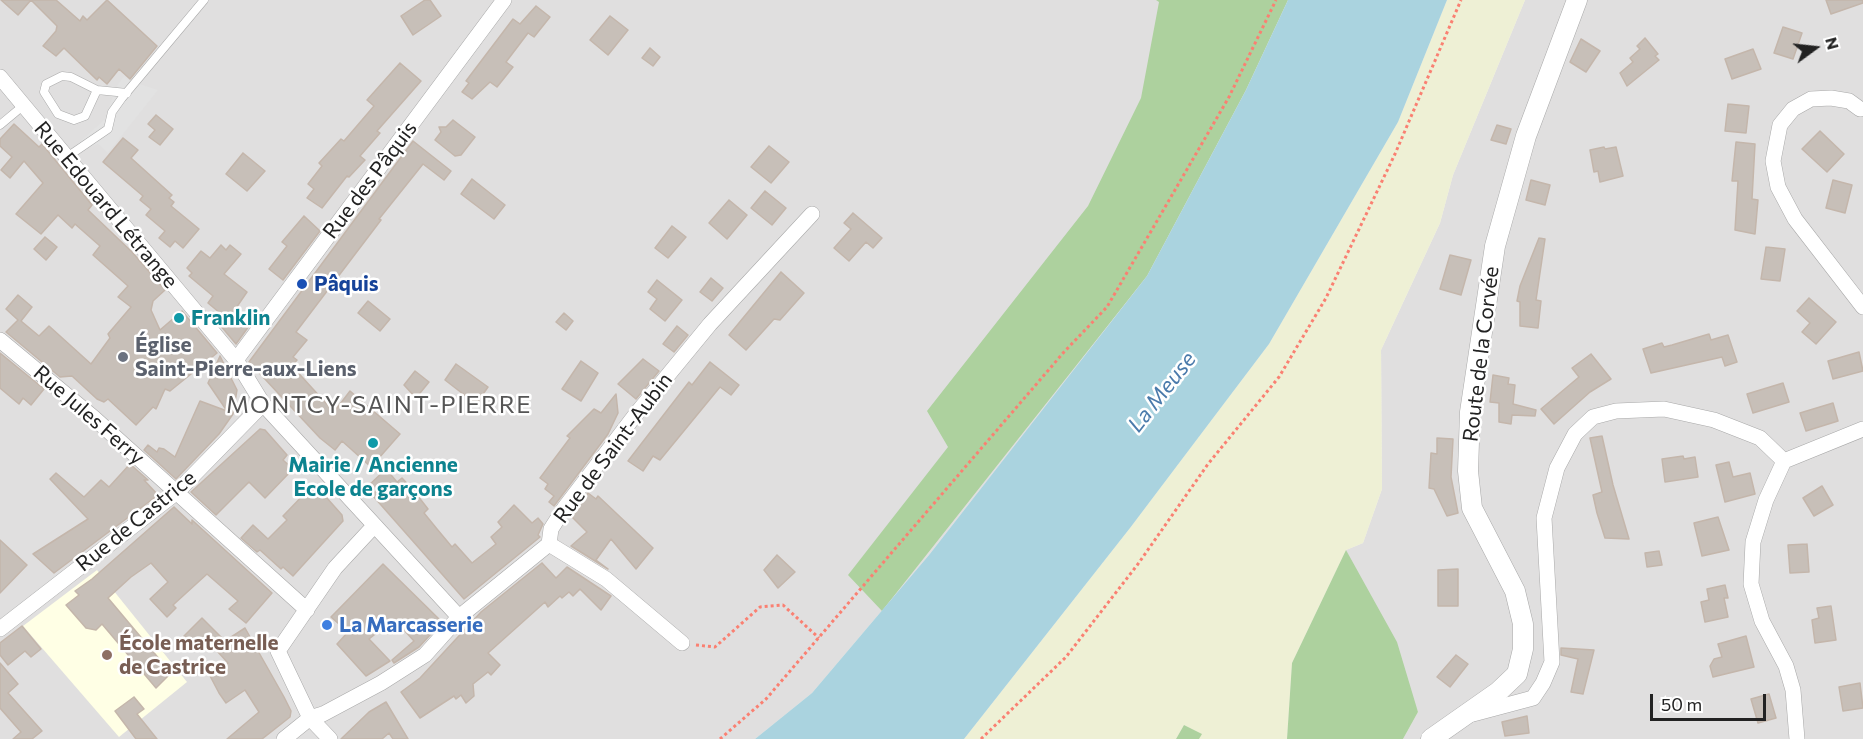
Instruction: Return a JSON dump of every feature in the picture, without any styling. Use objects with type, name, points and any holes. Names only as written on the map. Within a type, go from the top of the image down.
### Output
[{"type":"street","name":"Rue des Pâquis","points":[[236,360],[504,0]]},
{"type":"street","name":"Route de la Corvée","points":[[1431,739],[1498,692],[1517,674],[1523,649],[1523,624],[1515,591],[1472,508],[1468,471],[1470,412],[1495,246],[1526,136],[1578,0]]},
{"type":"street","name":"Rue Edouard Létrange","points":[[0,76],[236,360],[263,404],[459,617]]},
{"type":"street","points":[[1860,109],[1849,101],[1831,98],[1811,99],[1793,109],[1780,125],[1773,161],[1778,187],[1795,219],[1863,307]]},
{"type":"street","name":"Rue de Saint-Aubin","points":[[284,739],[310,718],[323,714],[381,683],[424,655],[459,617],[549,544],[552,529],[565,507],[636,414],[710,324],[812,214]]},
{"type":"street","name":"Rue Jules Ferry","points":[[0,340],[177,492],[307,610]]},
{"type":"street","name":"Rue de Castrice","points":[[0,629],[177,492],[263,404]]},
{"type":"street","points":[[1458,718],[1533,698],[1543,683],[1552,662],[1544,518],[1557,468],[1575,434],[1593,417],[1616,411],[1664,409],[1714,420],[1760,438],[1784,461]]},
{"type":"street","points":[[1797,739],[1794,690],[1786,666],[1762,621],[1751,584],[1753,542],[1766,500],[1784,461],[1863,429]]},
{"type":"street","points":[[330,739],[310,718],[278,651],[334,568],[374,527]]},
{"type":"street","points":[[549,544],[606,579],[682,643]]},
{"type":"lane","points":[[67,157],[108,129],[112,112],[204,0]]},
{"type":"lane","points":[[96,90],[86,116],[74,120],[58,114],[44,92],[46,84],[62,76],[71,77],[96,90],[127,93]]},
{"type":"lane","points":[[0,125],[24,105]]},
{"type":"path","points":[[720,739],[766,699],[1064,352],[1107,307],[1229,97],[1276,0]]},
{"type":"path","points":[[981,739],[1066,657],[1138,564],[1208,464],[1279,377],[1326,298],[1395,154],[1461,0]]},
{"type":"path","points":[[682,643],[715,647],[760,607],[783,605],[819,638]]},
{"type":"shaded area","points":[[0,0],[1288,0],[1246,90],[1147,276],[929,555],[812,693],[755,739],[0,739]]},
{"type":"shaded area","points":[[1447,0],[1525,0],[1453,175],[1440,223],[1381,350],[1382,489],[1363,543],[1346,550],[1292,663],[1287,739],[1199,739],[1201,734],[1184,725],[1176,739],[964,739],[1130,528],[1269,344],[1398,122]]},
{"type":"shaded area","points":[[1525,0],[1863,0],[1863,739],[1403,739],[1418,712],[1346,550],[1363,543],[1382,489],[1381,350],[1440,223],[1453,175]]},
{"type":"shaded area","points":[[124,76],[130,81],[158,90],[108,153],[98,144],[78,151],[74,147],[105,119],[116,87]]},
{"type":"shaded area","name":"École maternelle de Castrice","points":[[97,570],[187,682],[119,737],[23,626]]},
{"type":"green space","points":[[1156,0],[1288,0],[1246,90],[1147,276],[882,611],[848,575],[948,447],[927,411],[1088,206],[1141,98],[1159,2]]},
{"type":"green space","points":[[1346,550],[1397,642],[1418,712],[1403,739],[1287,739],[1292,663]]},
{"type":"green space","points":[[1184,725],[1202,734],[1199,739],[1176,739]]},
{"type":"water","name":"La Meuse","points":[[1288,0],[1447,0],[1398,122],[1269,344],[1130,528],[964,739],[755,739],[812,693],[929,555],[1147,276],[1246,90]]},
{"type":"building","points":[[1,0],[31,0],[18,15]]},
{"type":"building","points":[[31,0],[56,0],[80,21],[83,16],[87,20],[107,0],[157,46],[130,79],[119,69],[107,84],[99,77],[97,80],[64,48],[56,56],[43,46],[56,31],[57,26]]},
{"type":"building","points":[[425,0],[430,0],[441,16],[413,35],[401,16]]},
{"type":"building","points":[[1826,0],[1863,0],[1863,3],[1831,14]]},
{"type":"building","points":[[536,6],[550,17],[534,37],[528,33],[506,62],[513,67],[497,87],[490,82],[472,99],[462,92],[469,83],[466,81],[513,19],[520,24]]},
{"type":"building","points":[[610,16],[628,30],[608,55],[590,40]]},
{"type":"building","points":[[1783,27],[1802,33],[1793,59],[1774,53]]},
{"type":"building","points":[[1645,38],[1658,54],[1655,56],[1659,60],[1627,86],[1620,73],[1633,62],[1630,58],[1640,49],[1637,46]]},
{"type":"building","points":[[1581,39],[1600,51],[1586,72],[1570,62]]},
{"type":"building","points":[[650,48],[660,57],[653,66],[642,58]]},
{"type":"building","points":[[1753,49],[1761,69],[1732,79],[1725,59]]},
{"type":"building","points":[[400,63],[421,81],[377,131],[380,133],[360,156],[365,160],[349,177],[347,176],[322,208],[307,198],[314,189],[308,184],[322,166],[319,163],[341,139],[344,141],[374,106],[367,100]]},
{"type":"building","points":[[1728,104],[1749,106],[1746,133],[1725,131]]},
{"type":"building","points":[[156,115],[173,129],[160,145],[149,137],[155,130],[148,124]]},
{"type":"building","points":[[453,120],[475,137],[461,155],[455,156],[435,140],[441,132],[439,127],[446,127]]},
{"type":"building","points":[[14,124],[39,147],[42,144],[92,205],[88,210],[132,252],[165,290],[153,301],[151,310],[160,330],[182,311],[217,353],[170,391],[165,389],[156,409],[153,407],[136,425],[108,399],[104,402],[97,399],[72,376],[60,377],[6,332],[18,320],[6,309],[18,295],[32,307],[21,321],[39,336],[49,326],[91,364],[110,338],[108,334],[131,307],[118,297],[128,286],[93,255],[100,246],[75,224],[72,228],[58,215],[41,234],[16,214],[43,183],[24,161],[10,178],[1,170],[12,157],[0,146],[0,139]]},
{"type":"building","points":[[1497,125],[1511,129],[1506,144],[1491,140]]},
{"type":"building","points":[[1820,131],[1844,154],[1827,172],[1802,149]]},
{"type":"building","points":[[123,138],[138,150],[131,158],[172,195],[169,198],[174,202],[171,206],[199,229],[183,248],[175,241],[170,247],[159,238],[165,231],[146,215],[151,209],[140,200],[143,196],[103,162]]},
{"type":"building","points":[[413,141],[451,171],[444,180],[423,164],[379,219],[381,220],[296,332],[307,340],[293,357],[297,360],[292,366],[334,412],[350,391],[400,434],[371,467],[342,441],[335,450],[320,438],[249,362]]},
{"type":"building","points":[[1736,142],[1755,144],[1752,199],[1758,200],[1755,234],[1735,230],[1738,181],[1732,181]]},
{"type":"building","points":[[769,146],[789,162],[771,183],[751,167]]},
{"type":"building","points":[[1604,147],[1605,149],[1616,147],[1623,176],[1600,182],[1598,171],[1594,172],[1590,150]]},
{"type":"building","points":[[243,153],[265,171],[247,191],[226,174]]},
{"type":"building","points":[[472,179],[505,205],[494,219],[461,194]]},
{"type":"building","points":[[1531,180],[1550,185],[1545,205],[1526,200]]},
{"type":"building","points":[[1833,180],[1852,185],[1845,213],[1826,208]]},
{"type":"building","points":[[765,191],[786,208],[772,225],[751,208]]},
{"type":"building","points":[[729,200],[747,215],[727,239],[709,223]]},
{"type":"building","points":[[853,213],[882,238],[873,248],[866,242],[849,261],[834,248],[851,229],[844,223]]},
{"type":"building","points":[[304,216],[320,231],[283,280],[269,269],[287,246],[282,242]]},
{"type":"building","points":[[672,226],[686,237],[668,258],[655,248]]},
{"type":"building","points":[[45,237],[57,247],[46,260],[34,249]]},
{"type":"building","points":[[1539,238],[1545,239],[1536,300],[1541,301],[1538,328],[1520,326],[1520,302],[1517,301],[1520,286]]},
{"type":"building","points":[[221,245],[226,250],[230,245],[241,254],[224,274],[247,292],[234,311],[249,326],[236,344],[215,319],[220,313],[208,303],[213,296],[189,276],[192,273],[187,268],[201,251],[210,258]]},
{"type":"building","points":[[1766,247],[1785,249],[1780,281],[1761,279]]},
{"type":"building","points":[[1450,255],[1471,260],[1461,295],[1440,289]]},
{"type":"building","points":[[781,272],[804,293],[780,320],[774,319],[746,350],[729,335]]},
{"type":"building","points":[[711,278],[723,288],[712,301],[700,292]]},
{"type":"building","points":[[657,280],[682,300],[665,321],[650,309],[657,299],[648,292]]},
{"type":"building","points":[[1809,298],[1836,322],[1816,344],[1802,332],[1810,323],[1797,311]]},
{"type":"building","points":[[368,301],[390,319],[380,331],[358,313]]},
{"type":"building","points":[[564,313],[573,321],[566,330],[556,322]]},
{"type":"building","points":[[677,326],[688,335],[674,352],[663,344]]},
{"type":"building","points":[[1709,334],[1711,340],[1728,335],[1737,362],[1725,366],[1722,357],[1651,373],[1643,349],[1662,343],[1664,347]]},
{"type":"building","points":[[1859,352],[1863,371],[1833,379],[1828,361]]},
{"type":"building","points":[[0,353],[44,389],[31,405],[23,398],[19,404],[0,388]]},
{"type":"building","points":[[1591,354],[1611,379],[1590,392],[1554,424],[1541,409],[1579,377],[1572,368]]},
{"type":"building","points":[[220,356],[237,390],[233,414],[219,434],[176,479],[144,450],[148,445],[157,452],[159,448],[164,449],[175,457],[200,401],[227,411],[208,383]]},
{"type":"building","points":[[643,359],[659,371],[636,399],[618,384]]},
{"type":"building","points":[[581,361],[598,373],[581,401],[562,389]]},
{"type":"building","points":[[710,362],[739,385],[731,395],[720,387],[660,460],[653,456],[643,471],[628,461],[689,382],[692,385]]},
{"type":"building","points":[[456,364],[488,387],[476,404],[445,380]]},
{"type":"building","points":[[415,371],[429,382],[416,398],[404,385]]},
{"type":"building","points":[[1493,375],[1509,378],[1508,384],[1515,385],[1513,404],[1536,410],[1535,416],[1512,415],[1511,424],[1499,422],[1499,403],[1490,402]]},
{"type":"building","points":[[1783,383],[1789,402],[1753,413],[1747,394]]},
{"type":"building","points":[[616,394],[618,413],[608,434],[554,506],[549,502],[554,496],[545,489],[548,484],[540,478],[570,438],[567,436],[594,409],[601,413]]},
{"type":"building","points":[[1833,403],[1838,421],[1806,431],[1800,413]]},
{"type":"building","points":[[260,429],[265,430],[287,455],[283,460],[293,469],[265,498],[249,482],[216,515],[191,492]]},
{"type":"building","points":[[1602,436],[1629,539],[1605,538],[1597,513],[1593,495],[1602,492],[1590,438]]},
{"type":"building","points":[[1437,438],[1453,439],[1451,477],[1458,513],[1447,516],[1434,489],[1429,488],[1431,453],[1437,454]]},
{"type":"building","points":[[1683,456],[1684,459],[1695,457],[1698,477],[1665,482],[1662,459]]},
{"type":"building","points":[[1729,462],[1733,477],[1750,473],[1755,494],[1725,502],[1716,465]]},
{"type":"building","points":[[130,464],[148,480],[144,480],[158,495],[54,573],[33,554],[88,519],[50,479],[56,473],[84,497],[101,480],[109,487]]},
{"type":"building","points":[[386,469],[397,482],[402,478],[414,491],[428,509],[424,513],[452,547],[455,544],[472,563],[496,544],[491,537],[502,527],[498,522],[514,505],[532,523],[538,518],[543,524],[538,535],[540,537],[464,599],[366,488]]},
{"type":"building","points":[[1822,486],[1833,505],[1814,516],[1803,498]]},
{"type":"building","points":[[311,487],[324,499],[326,497],[342,515],[343,521],[293,576],[283,567],[281,569],[260,550],[257,552],[241,538],[253,525],[268,539],[287,520],[283,516]]},
{"type":"building","points":[[588,493],[596,499],[598,496],[653,548],[636,569],[611,539],[596,560],[608,569],[571,546],[587,532],[571,516]]},
{"type":"building","points":[[174,507],[192,524],[192,520],[272,593],[246,623],[229,609],[238,601],[207,574],[173,605],[176,608],[167,617],[150,599],[168,582],[151,563],[131,577],[108,598],[171,673],[156,688],[102,624],[96,630],[86,628],[66,605],[79,595],[75,591],[92,579]]},
{"type":"building","points":[[1718,517],[1729,550],[1702,556],[1694,523]]},
{"type":"building","points":[[0,540],[27,565],[0,593]]},
{"type":"building","points":[[1807,544],[1809,572],[1790,573],[1788,545]]},
{"type":"building","points":[[1659,551],[1662,565],[1647,567],[1645,553]]},
{"type":"building","points":[[777,555],[795,572],[778,588],[764,570]]},
{"type":"building","points":[[542,563],[556,578],[567,567],[611,596],[601,610],[580,589],[573,596],[569,592],[562,598],[560,596],[548,607],[545,602],[488,653],[500,665],[491,675],[488,672],[473,684],[474,696],[466,703],[461,695],[456,699],[454,696],[420,718],[401,692],[420,678],[481,612]]},
{"type":"building","points":[[383,564],[442,622],[419,647],[394,663],[392,660],[414,641],[394,619],[369,639],[390,661],[366,676],[337,644],[348,632],[331,617]]},
{"type":"building","points":[[1458,569],[1458,606],[1438,606],[1438,570]]},
{"type":"building","points":[[1725,585],[1728,598],[1724,598],[1728,617],[1705,622],[1701,602],[1709,600],[1707,589]]},
{"type":"building","points":[[1831,606],[1836,640],[1815,643],[1812,620],[1819,618],[1817,608]]},
{"type":"building","points":[[202,618],[225,641],[245,628],[291,711],[290,717],[262,739],[227,739],[259,712],[245,690],[226,703],[209,674],[228,663],[206,639],[196,649],[184,636]]},
{"type":"building","points":[[22,626],[41,649],[31,657],[25,651],[8,665],[0,655],[0,643]]},
{"type":"building","points":[[1746,636],[1754,667],[1713,677],[1710,666],[1714,659],[1722,657],[1718,644]]},
{"type":"building","points":[[1561,648],[1594,650],[1583,694],[1571,692],[1578,659],[1561,655]]},
{"type":"building","points":[[1456,655],[1468,664],[1450,687],[1437,677]]},
{"type":"building","points":[[0,663],[18,684],[8,693],[42,731],[32,739],[13,739],[21,732],[0,708]]},
{"type":"building","points":[[1860,683],[1863,708],[1843,711],[1839,687]]},
{"type":"building","points":[[1769,694],[1776,718],[1758,723],[1751,699]]},
{"type":"building","points":[[134,697],[144,709],[137,714],[157,739],[136,739],[115,711]]},
{"type":"building","points":[[386,702],[408,739],[393,739],[389,733],[382,739],[341,739],[369,712]]},
{"type":"building","points":[[1527,716],[1529,733],[1505,736],[1502,722]]},
{"type":"place","name":"Pâquis","points":[[302,284]]},
{"type":"place","name":"Franklin","points":[[179,318]]},
{"type":"place","name":"Église Saint-Pierre-aux-Liens","points":[[123,357]]},
{"type":"place","name":"Mairie / Ancienne Ecole de garçons","points":[[373,443]]},
{"type":"place","name":"La Marcasserie","points":[[327,625]]},
{"type":"place","name":"École maternelle de Castrice","points":[[107,655]]},
{"type":"district","name":"MONTCY-SAINT-PIERRE","points":[[379,405]]}]
